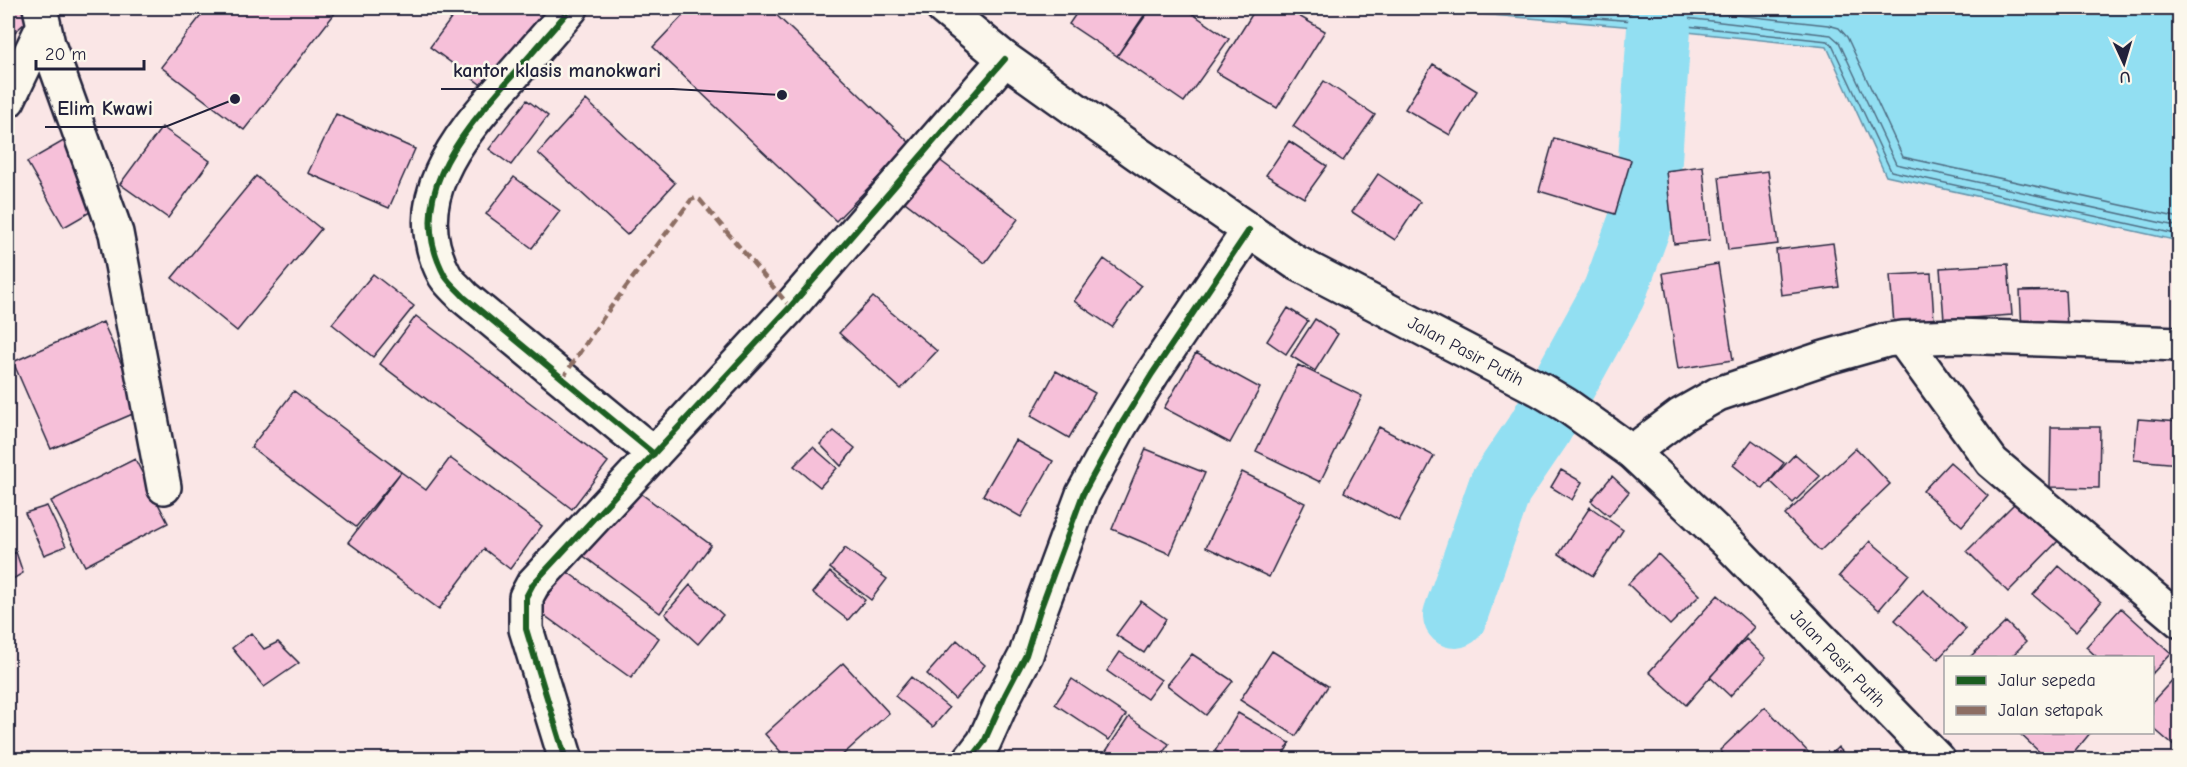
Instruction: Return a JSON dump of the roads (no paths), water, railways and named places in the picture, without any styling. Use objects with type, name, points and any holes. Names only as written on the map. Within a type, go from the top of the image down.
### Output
[{"type":"street","points":[[571,8],[476,118],[450,154],[439,177],[432,208],[433,244],[446,278],[464,297],[654,454]]},
{"type":"street","name":"Jalan Pasir Putih","points":[[943,8],[1005,59],[1295,262],[1553,398],[1632,452],[1728,543],[1938,759]]},
{"type":"street","points":[[8,100],[42,17]]},
{"type":"street","points":[[42,17],[116,233],[164,487]]},
{"type":"street","points":[[566,759],[526,629],[526,597],[533,584],[790,307],[1005,59]]},
{"type":"street","points":[[970,759],[984,742],[1026,655],[1039,612],[1083,494],[1120,426],[1152,374],[1249,230]]},
{"type":"street","points":[[1632,452],[1681,415],[1718,394],[1834,355],[1902,338],[1957,336],[2180,344]]},
{"type":"street","points":[[1902,338],[1992,462],[2180,621]]},
{"type":"water","points":[[1408,8],[2179,8],[2179,241],[1886,176],[1827,47],[1659,29]]},
{"type":"waterway","points":[[1455,616],[1500,487],[1540,428],[1614,293],[1647,203],[1659,29]]},
{"type":"place","name":"kantor klasis manokwari","points":[[782,95]]},
{"type":"place","name":"Elim Kwawi","points":[[235,99]]}]
